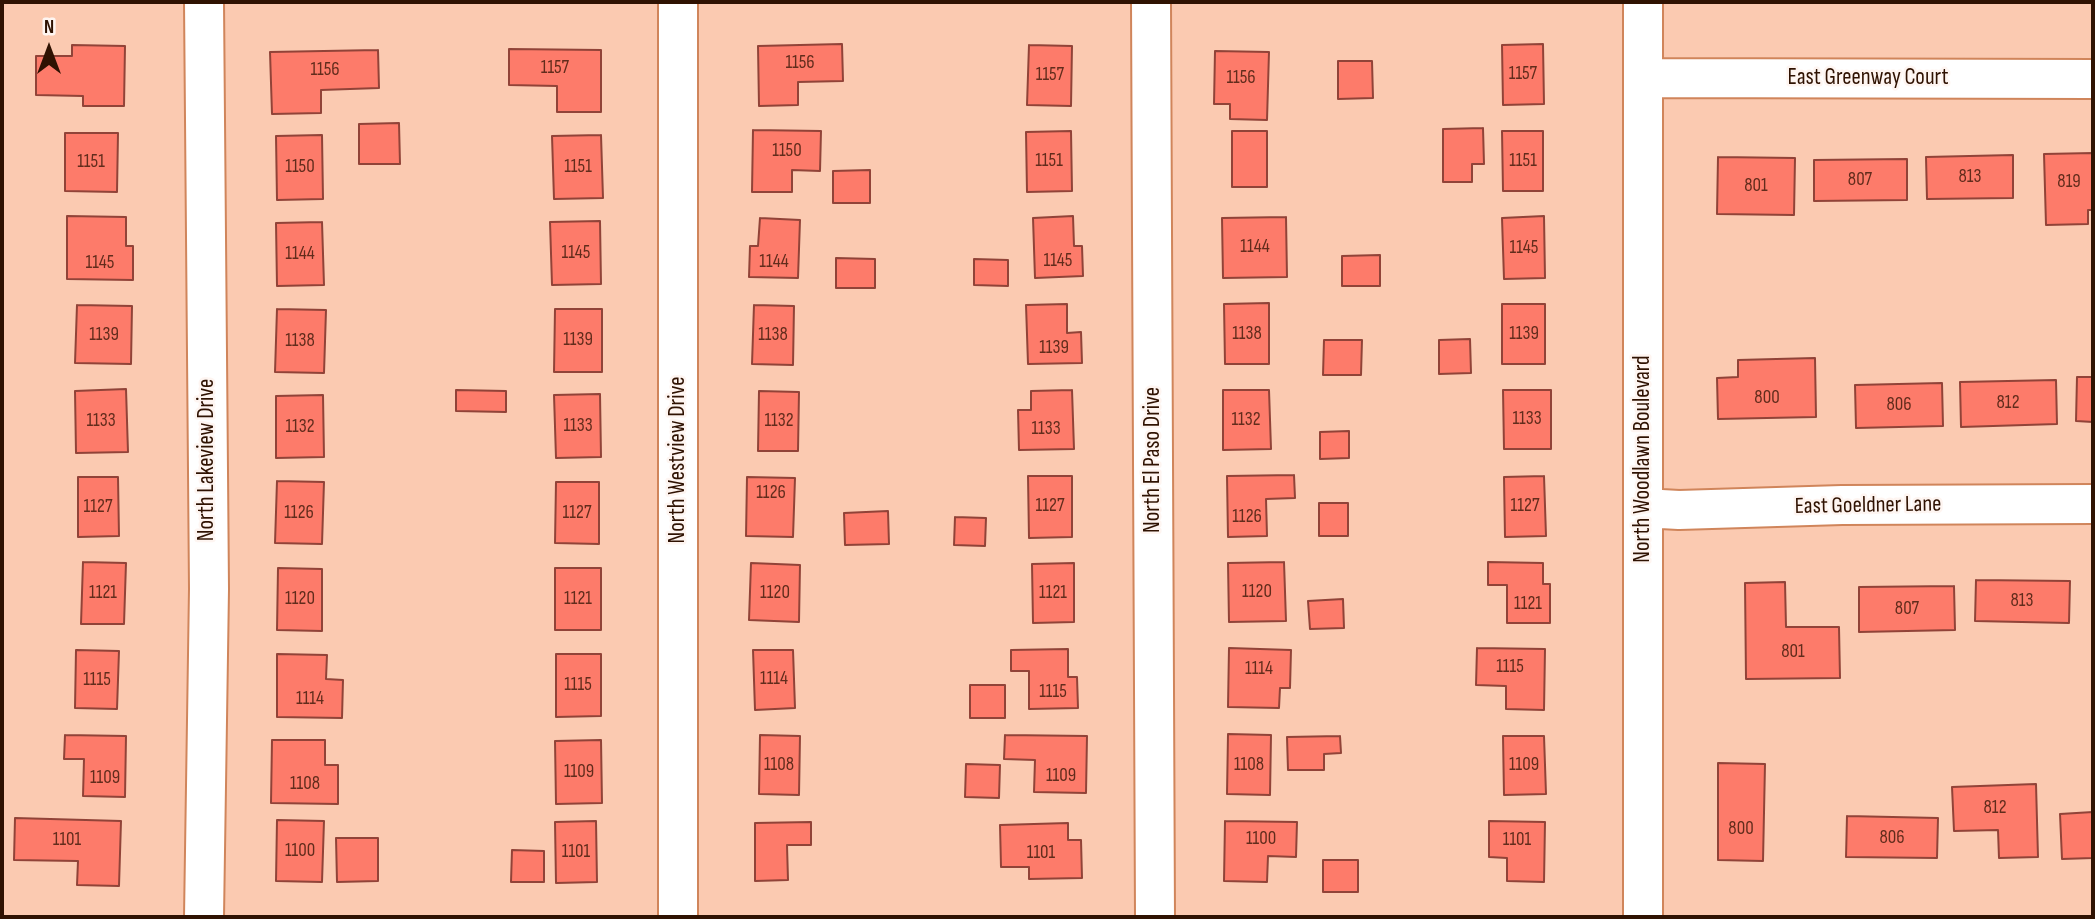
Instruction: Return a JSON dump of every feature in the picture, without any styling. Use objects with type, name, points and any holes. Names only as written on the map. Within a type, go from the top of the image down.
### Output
[{"type":"street","name":"North Lakeview Drive","points":[[204,2],[209,589],[204,917]]},
{"type":"street","name":"North Westview Drive","points":[[678,2],[678,917]]},
{"type":"street","name":"North El Paso Drive","points":[[1151,2],[1155,917]]},
{"type":"street","name":"North Woodlawn Boulevard","points":[[1643,2],[1643,917]]},
{"type":"street","name":"East Greenway Court","points":[[1643,78],[2093,79]]},
{"type":"street","name":"East Goeldner Lane","points":[[1643,508],[1679,510],[1842,505],[2093,504]]},
{"type":"building","points":[[842,44],[843,81],[798,82],[798,105],[759,106],[758,46]]},
{"type":"building","points":[[1543,44],[1544,104],[1503,105],[1502,45]]},
{"type":"building","points":[[72,45],[125,46],[124,106],[83,106],[83,96],[36,95],[36,56],[72,56]]},
{"type":"building","points":[[1029,45],[1072,46],[1071,106],[1027,105]]},
{"type":"building","points":[[509,49],[601,50],[601,112],[557,112],[557,86],[509,85]]},
{"type":"building","points":[[378,50],[379,88],[321,90],[321,113],[272,114],[270,52]]},
{"type":"building","points":[[1215,51],[1269,52],[1267,120],[1230,119],[1230,104],[1214,104]]},
{"type":"building","points":[[1338,61],[1372,61],[1373,98],[1338,99]]},
{"type":"building","points":[[399,123],[400,164],[359,164],[359,124]]},
{"type":"building","points":[[1483,128],[1484,164],[1472,164],[1472,182],[1443,182],[1443,129]]},
{"type":"building","points":[[753,130],[821,131],[820,171],[792,170],[792,192],[752,192]]},
{"type":"building","points":[[1071,131],[1072,191],[1027,192],[1026,132]]},
{"type":"building","points":[[1232,131],[1267,131],[1267,187],[1232,187]]},
{"type":"building","points":[[1502,131],[1543,131],[1543,191],[1503,191]]},
{"type":"building","points":[[65,133],[118,133],[117,192],[65,191]]},
{"type":"building","points":[[322,135],[323,199],[277,200],[276,136]]},
{"type":"building","points":[[601,135],[603,198],[554,199],[552,136]]},
{"type":"building","points":[[2093,153],[2093,210],[2088,210],[2088,224],[2046,225],[2044,154]]},
{"type":"building","points":[[2013,155],[2013,198],[1927,199],[1926,157]]},
{"type":"building","points":[[1718,157],[1795,158],[1794,215],[1717,214]]},
{"type":"building","points":[[1907,159],[1907,200],[1814,201],[1814,160]]},
{"type":"building","points":[[870,170],[870,203],[833,203],[833,171]]},
{"type":"building","points":[[67,216],[126,217],[126,246],[133,246],[133,280],[67,279]]},
{"type":"building","points":[[1073,216],[1074,246],[1082,246],[1083,276],[1035,278],[1033,218]]},
{"type":"building","points":[[1544,216],[1545,278],[1504,279],[1502,218]]},
{"type":"building","points":[[1286,217],[1287,277],[1223,278],[1222,218]]},
{"type":"building","points":[[760,218],[800,220],[798,278],[749,277],[750,246],[758,246]]},
{"type":"building","points":[[600,221],[601,284],[552,285],[550,222]]},
{"type":"building","points":[[322,222],[324,285],[277,286],[276,223]]},
{"type":"building","points":[[1380,255],[1380,286],[1342,286],[1342,256]]},
{"type":"building","points":[[836,258],[875,259],[875,288],[836,288]]},
{"type":"building","points":[[974,259],[1008,260],[1008,286],[974,285]]},
{"type":"building","points":[[1269,303],[1269,364],[1225,364],[1224,304]]},
{"type":"building","points":[[1067,304],[1067,333],[1081,332],[1082,363],[1028,364],[1026,305]]},
{"type":"building","points":[[1502,304],[1545,304],[1545,364],[1502,364]]},
{"type":"building","points":[[77,305],[132,306],[131,364],[75,363]]},
{"type":"building","points":[[754,305],[794,306],[793,365],[752,364]]},
{"type":"building","points":[[277,309],[326,310],[324,373],[275,372]]},
{"type":"building","points":[[555,309],[602,309],[602,372],[554,372]]},
{"type":"building","points":[[1470,339],[1471,373],[1439,374],[1439,340]]},
{"type":"building","points":[[1324,340],[1362,340],[1361,375],[1323,375]]},
{"type":"building","points":[[1815,358],[1816,417],[1718,419],[1717,378],[1738,377],[1738,360]]},
{"type":"building","points":[[2077,377],[2093,377],[2093,422],[2076,421]]},
{"type":"building","points":[[2056,380],[2057,424],[1961,427],[1960,382]]},
{"type":"building","points":[[1942,383],[1943,426],[1856,428],[1855,385]]},
{"type":"building","points":[[126,389],[128,452],[76,453],[75,391]]},
{"type":"building","points":[[456,390],[506,391],[506,412],[456,411]]},
{"type":"building","points":[[1072,390],[1074,449],[1019,450],[1018,410],[1031,410],[1031,391]]},
{"type":"building","points":[[1223,390],[1269,390],[1271,449],[1223,450]]},
{"type":"building","points":[[1503,390],[1551,390],[1551,449],[1504,449]]},
{"type":"building","points":[[759,391],[799,392],[798,451],[758,451]]},
{"type":"building","points":[[600,394],[601,457],[556,458],[554,395]]},
{"type":"building","points":[[323,395],[324,457],[276,458],[276,396]]},
{"type":"building","points":[[1349,431],[1349,458],[1320,459],[1320,432]]},
{"type":"building","points":[[1294,475],[1295,498],[1266,499],[1267,536],[1228,537],[1227,476]]},
{"type":"building","points":[[1028,476],[1072,476],[1072,537],[1029,538]]},
{"type":"building","points":[[1544,476],[1546,536],[1505,537],[1504,477]]},
{"type":"building","points":[[78,477],[118,477],[119,536],[78,537]]},
{"type":"building","points":[[747,477],[795,478],[793,537],[746,536]]},
{"type":"building","points":[[277,481],[324,482],[322,544],[275,543]]},
{"type":"building","points":[[556,482],[599,482],[599,544],[555,543]]},
{"type":"building","points":[[1319,503],[1348,503],[1348,536],[1319,536]]},
{"type":"building","points":[[888,511],[889,544],[845,545],[844,513]]},
{"type":"building","points":[[955,517],[986,518],[985,546],[954,545]]},
{"type":"building","points":[[83,562],[126,563],[124,624],[81,624]]},
{"type":"building","points":[[1284,562],[1286,621],[1229,622],[1228,563]]},
{"type":"building","points":[[1488,562],[1543,563],[1543,584],[1550,584],[1550,623],[1507,623],[1507,585],[1488,585]]},
{"type":"building","points":[[751,563],[800,565],[799,622],[749,620]]},
{"type":"building","points":[[1074,563],[1074,622],[1033,623],[1032,564]]},
{"type":"building","points":[[278,568],[322,569],[322,631],[277,630]]},
{"type":"building","points":[[555,568],[601,568],[601,630],[555,630]]},
{"type":"building","points":[[1976,580],[2070,581],[2069,623],[1975,621]]},
{"type":"building","points":[[1785,582],[1786,627],[1839,627],[1840,678],[1746,679],[1745,583]]},
{"type":"building","points":[[1954,586],[1955,630],[1859,632],[1859,587]]},
{"type":"building","points":[[1343,599],[1344,628],[1310,629],[1308,601]]},
{"type":"building","points":[[1229,648],[1291,650],[1290,688],[1280,688],[1279,708],[1228,707]]},
{"type":"building","points":[[1477,648],[1545,649],[1544,710],[1506,709],[1506,686],[1476,685]]},
{"type":"building","points":[[1068,649],[1068,677],[1077,677],[1078,708],[1029,709],[1029,671],[1011,671],[1011,650]]},
{"type":"building","points":[[76,650],[119,651],[117,709],[75,708]]},
{"type":"building","points":[[753,650],[793,650],[795,708],[755,710]]},
{"type":"building","points":[[277,654],[327,655],[326,679],[343,680],[342,718],[277,717]]},
{"type":"building","points":[[556,654],[601,654],[601,716],[556,717]]},
{"type":"building","points":[[970,685],[1005,685],[1005,718],[970,718]]},
{"type":"building","points":[[1228,734],[1271,735],[1270,795],[1227,794]]},
{"type":"building","points":[[65,735],[126,736],[125,797],[83,796],[84,759],[64,759]]},
{"type":"building","points":[[760,735],[800,736],[799,795],[759,794]]},
{"type":"building","points":[[1005,735],[1087,736],[1086,793],[1034,792],[1035,760],[1004,759]]},
{"type":"building","points":[[1340,736],[1341,753],[1324,754],[1324,770],[1288,770],[1287,737]]},
{"type":"building","points":[[1503,736],[1544,736],[1546,794],[1504,795]]},
{"type":"building","points":[[272,740],[325,740],[325,765],[338,765],[338,804],[271,803]]},
{"type":"building","points":[[601,740],[602,803],[556,804],[555,741]]},
{"type":"building","points":[[1718,763],[1765,764],[1763,861],[1718,860]]},
{"type":"building","points":[[966,764],[1000,765],[999,798],[965,797]]},
{"type":"building","points":[[2036,784],[2038,857],[1999,858],[1998,830],[1954,831],[1952,787]]},
{"type":"building","points":[[2093,812],[2093,858],[2062,859],[2060,814]]},
{"type":"building","points":[[1847,816],[1938,818],[1937,858],[1846,857]]},
{"type":"building","points":[[15,818],[121,821],[119,886],[77,885],[78,861],[14,860]]},
{"type":"building","points":[[277,820],[324,821],[322,882],[276,881]]},
{"type":"building","points":[[596,821],[597,882],[556,883],[555,822]]},
{"type":"building","points":[[1225,821],[1297,822],[1296,857],[1268,856],[1267,882],[1224,881]]},
{"type":"building","points":[[1489,821],[1545,822],[1544,882],[1507,881],[1507,858],[1489,857]]},
{"type":"building","points":[[811,822],[811,845],[787,845],[788,880],[755,881],[755,823]]},
{"type":"building","points":[[1068,823],[1068,840],[1081,840],[1082,878],[1029,879],[1029,867],[1001,867],[1000,825]]},
{"type":"building","points":[[336,838],[378,838],[378,881],[337,882]]},
{"type":"building","points":[[512,850],[544,851],[544,882],[511,882]]},
{"type":"building","points":[[1323,860],[1358,860],[1358,892],[1323,892]]}]
